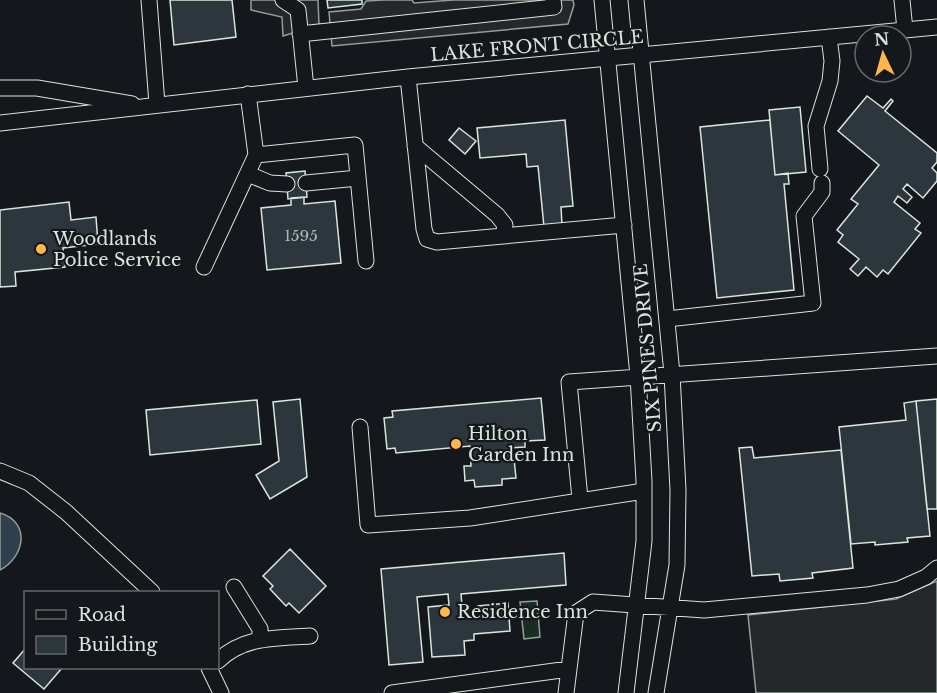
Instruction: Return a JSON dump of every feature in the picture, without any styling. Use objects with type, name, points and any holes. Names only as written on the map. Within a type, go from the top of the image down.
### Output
[{"type":"street","points":[[149,0],[157,104]]},
{"type":"street","points":[[283,0],[298,5],[306,88]]},
{"type":"street","points":[[300,34],[554,7],[553,0]]},
{"type":"street","name":"SIX PINES DRIVE","points":[[602,0],[638,376],[644,491],[644,541],[626,693]]},
{"type":"street","name":"SIX PINES DRIVE","points":[[636,0],[672,374],[678,490],[677,565],[656,693]]},
{"type":"street","points":[[902,0],[904,24]]},
{"type":"street","name":"LAKE FRONT CIRCLE","points":[[913,29],[937,27]]},
{"type":"street","name":"LAKE FRONT CIRCLE","points":[[0,123],[111,112],[141,105],[408,77],[641,57],[853,35]]},
{"type":"street","points":[[667,319],[813,303],[804,216],[822,192],[816,126],[830,81],[832,61],[829,37]]},
{"type":"street","points":[[408,77],[427,239],[437,242],[624,225]]},
{"type":"street","name":"LAKE FRONT CIRCLE","points":[[0,88],[37,88],[141,105]]},
{"type":"street","points":[[204,267],[256,155],[248,94]]},
{"type":"street","points":[[256,155],[355,146],[366,261]]},
{"type":"street","points":[[415,146],[496,215],[505,225],[503,236]]},
{"type":"street","points":[[248,174],[270,183],[287,184]]},
{"type":"street","points":[[306,183],[358,178]]},
{"type":"street","points":[[580,499],[569,382],[937,356]]},
{"type":"street","points":[[360,427],[368,525],[470,518],[580,499],[644,491]]},
{"type":"street","points":[[0,471],[29,483],[66,512],[151,591]]},
{"type":"street","points":[[566,693],[576,613],[593,602],[704,610],[867,595],[898,589],[926,577],[937,568]]},
{"type":"street","points":[[234,587],[260,629],[260,639]]},
{"type":"street","points":[[219,660],[243,645],[260,639],[310,636]]},
{"type":"street","points":[[210,669],[221,693]]},
{"type":"street","points":[[392,693],[569,669]]},
{"type":"green space","points":[[537,601],[540,637],[524,639],[520,602]]},
{"type":"shaded area","points":[[251,0],[318,0],[319,25],[283,36],[282,17],[251,10]]},
{"type":"shaded area","points":[[412,0],[414,3],[453,0],[573,0],[574,5],[568,24],[332,46],[329,12],[361,9],[366,1]]},
{"type":"shaded area","points":[[937,581],[937,693],[756,693],[748,615],[896,599]]},
{"type":"water","points":[[0,513],[17,524],[21,540],[15,557],[0,570]]},
{"type":"building","points":[[170,0],[232,0],[236,37],[174,45]]},
{"type":"building","points":[[327,0],[362,0],[362,4],[328,8]]},
{"type":"building","points":[[867,96],[883,108],[891,99],[893,101],[885,111],[937,153],[937,162],[932,168],[937,173],[937,181],[923,198],[907,184],[903,189],[912,197],[907,203],[898,196],[894,202],[920,223],[915,229],[921,233],[888,274],[883,270],[877,277],[866,267],[858,276],[850,269],[859,259],[838,242],[843,235],[837,230],[858,204],[851,199],[879,165],[838,131]]},
{"type":"building","points":[[800,107],[806,172],[775,175],[769,110]]},
{"type":"building","points":[[565,120],[573,206],[561,207],[562,225],[544,227],[538,166],[527,167],[526,154],[480,158],[477,128]]},
{"type":"building","points":[[770,120],[775,175],[788,173],[789,184],[784,184],[794,290],[717,298],[700,127]]},
{"type":"building","points":[[459,128],[476,141],[465,154],[449,140]]},
{"type":"building","points":[[305,171],[307,197],[288,199],[286,173]]},
{"type":"building","points":[[304,197],[304,204],[335,201],[341,263],[267,270],[261,208],[291,205],[291,198]]},
{"type":"building","points":[[69,202],[71,220],[96,217],[98,244],[63,248],[65,267],[15,272],[16,286],[0,287],[0,210]]},
{"type":"building","name":"Hilton Garden Inn","points":[[541,398],[545,440],[525,441],[525,447],[508,448],[509,459],[514,459],[516,478],[502,479],[502,485],[475,487],[474,480],[465,481],[464,466],[471,466],[470,446],[396,453],[395,448],[387,449],[384,418],[393,417],[392,411]]},
{"type":"building","points":[[300,399],[307,477],[270,499],[256,475],[279,461],[273,402]]},
{"type":"building","points":[[937,399],[937,509],[927,509],[916,401]]},
{"type":"building","points":[[257,400],[261,444],[150,455],[146,410]]},
{"type":"building","points":[[916,401],[930,536],[907,538],[908,542],[875,545],[875,542],[851,544],[839,427],[906,420],[904,403]]},
{"type":"building","points":[[752,447],[754,458],[841,450],[853,568],[812,573],[813,578],[780,581],[779,574],[752,576],[739,448]]},
{"type":"building","points":[[290,549],[326,586],[299,613],[289,603],[286,606],[270,589],[273,586],[263,576]]},
{"type":"building","name":"Residence Inn","points":[[564,553],[566,585],[461,594],[463,618],[479,617],[478,606],[508,603],[510,631],[474,634],[474,640],[464,641],[465,655],[432,657],[428,607],[449,605],[448,594],[417,597],[423,662],[389,665],[381,569]]},
{"type":"building","points":[[24,650],[24,669],[61,669],[44,689],[13,663]]},
{"type":"place","name":"Woodlands Police Service","points":[[41,249]]},
{"type":"place","name":"Hilton Garden Inn","points":[[456,444]]},
{"type":"place","name":"Residence Inn","points":[[445,612]]}]
